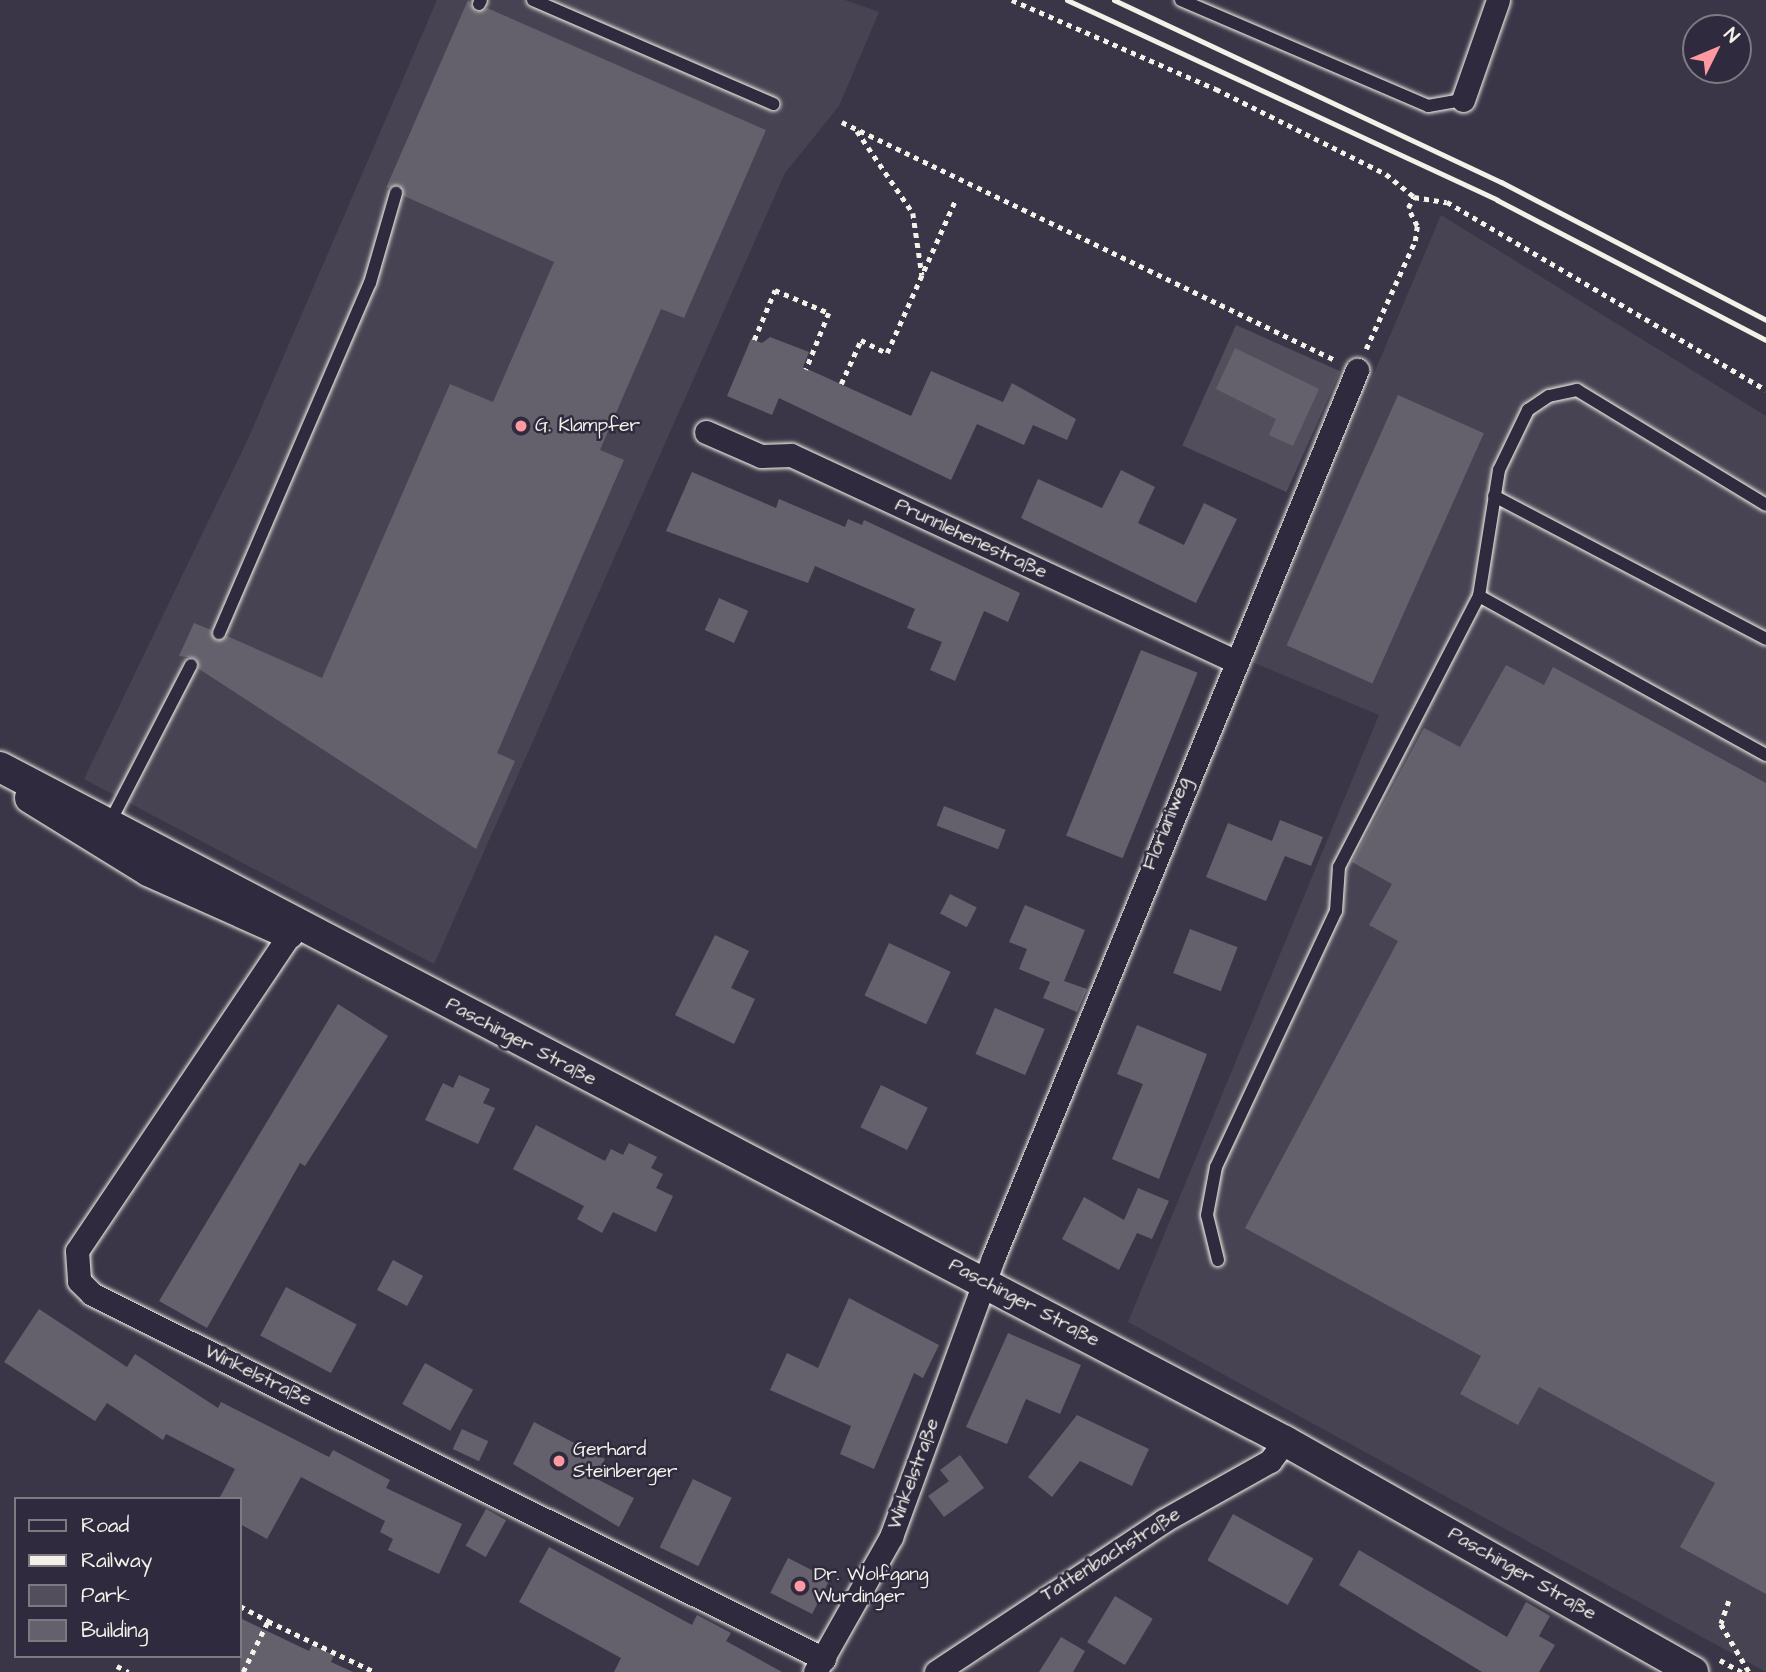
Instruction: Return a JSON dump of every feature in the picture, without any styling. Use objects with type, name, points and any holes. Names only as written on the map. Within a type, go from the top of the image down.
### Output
[{"type":"street","points":[[1463,100],[1498,0]]},
{"type":"street","name":"Florianiweg","points":[[985,1281],[1233,660],[1357,370]]},
{"type":"street","name":"Prunnlehenestraße","points":[[706,432],[761,456],[791,455],[1233,660]]},
{"type":"street","name":"Paschinger Straße","points":[[0,767],[106,831]]},
{"type":"street","name":"Paschinger Straße","points":[[0,775],[985,1281],[1285,1441],[1682,1670]]},
{"type":"street","name":"Winkelstraße","points":[[293,927],[77,1251],[79,1281],[92,1294],[820,1665],[891,1537],[985,1281]]},
{"type":"street","name":"Tattenbachstraße","points":[[936,1672],[1163,1521],[1270,1461],[1285,1441]]},
{"type":"lane","points":[[533,0],[773,104]]},
{"type":"lane","points":[[1181,0],[1428,106],[1463,100]]},
{"type":"lane","points":[[219,633],[370,283],[397,193]]},
{"type":"lane","points":[[1217,1260],[1207,1215],[1216,1167],[1336,911],[1339,867],[1479,596],[1499,470],[1528,410],[1549,396],[1577,390],[1766,505]]},
{"type":"lane","points":[[1494,496],[1766,639]]},
{"type":"lane","points":[[1479,596],[1766,755]]},
{"type":"lane","points":[[106,831],[191,665]]},
{"type":"path","points":[[1012,0],[1216,89],[1386,174],[1414,197],[1447,202],[1766,390]]},
{"type":"path","points":[[842,122],[1357,370],[1415,241],[1417,226],[1408,208],[1414,197]]},
{"type":"path","points":[[857,129],[913,213],[922,276]]},
{"type":"path","points":[[841,384],[861,340],[887,353],[956,199]]},
{"type":"path","points":[[754,340],[775,290],[830,313],[806,370]]},
{"type":"path","points":[[1729,1601],[1721,1624],[1749,1672]]},
{"type":"path","points":[[242,1607],[375,1672]]},
{"type":"path","points":[[243,1672],[268,1621]]},
{"type":"path","points":[[117,1666],[129,1672]]},
{"type":"shaded area","points":[[437,0],[845,0],[879,12],[839,106],[785,173],[434,964],[84,779],[248,439]]},
{"type":"shaded area","points":[[1441,215],[1766,416],[1766,1672],[1128,1322],[1379,715],[1252,662]]},
{"type":"green space","points":[[1236,325],[1340,371],[1286,492],[1182,446]]},
{"type":"building","name":"G. Klampfer","points":[[468,0],[476,12],[487,8],[766,130],[684,318],[661,309],[600,450],[624,460],[497,753],[515,761],[476,849],[199,669],[196,658],[179,656],[194,623],[211,630],[216,641],[227,636],[322,678],[450,384],[493,402],[554,262],[404,196],[399,185],[386,188]]},
{"type":"building","points":[[770,337],[809,352],[803,367],[911,416],[931,371],[1003,402],[1012,383],[1076,419],[1067,440],[1033,425],[1024,445],[977,424],[951,480],[779,398],[772,415],[727,396],[751,339],[762,343]]},
{"type":"building","points":[[1235,348],[1319,389],[1293,446],[1269,435],[1276,419],[1216,389]]},
{"type":"building","points":[[1398,395],[1484,433],[1372,684],[1287,645]]},
{"type":"building","points":[[1121,470],[1155,487],[1138,523],[1184,545],[1204,503],[1237,519],[1196,603],[1021,518],[1038,479],[1102,508]]},
{"type":"building","points":[[692,472],[776,508],[779,499],[845,527],[848,519],[862,525],[864,520],[1020,593],[1008,622],[984,611],[955,681],[930,670],[942,642],[907,628],[915,609],[815,566],[808,583],[666,531]]},
{"type":"building","points":[[719,598],[748,611],[734,643],[705,630]]},
{"type":"building","points":[[1141,650],[1198,673],[1123,858],[1066,835]]},
{"type":"building","points":[[1506,665],[1544,685],[1553,667],[1766,783],[1766,1594],[1680,1547],[1715,1483],[1539,1387],[1518,1425],[1460,1394],[1481,1356],[1245,1228],[1398,941],[1369,925],[1392,884],[1352,862],[1424,728],[1460,747]]},
{"type":"building","points":[[944,806],[1006,830],[998,849],[936,826]]},
{"type":"building","points":[[1280,820],[1323,837],[1311,866],[1285,856],[1266,901],[1206,877],[1228,823],[1272,841]]},
{"type":"building","points":[[950,894],[977,908],[967,927],[940,914]]},
{"type":"building","points":[[1025,905],[1085,930],[1064,981],[1087,989],[1077,1012],[1043,998],[1050,982],[1019,969],[1027,949],[1009,942]]},
{"type":"building","points":[[1190,929],[1238,947],[1221,991],[1173,973]]},
{"type":"building","points":[[715,935],[749,951],[731,988],[755,999],[734,1044],[675,1015]]},
{"type":"building","points":[[889,943],[951,972],[926,1024],[864,996]]},
{"type":"building","points":[[338,1004],[388,1036],[305,1166],[300,1163],[207,1328],[159,1301]]},
{"type":"building","points":[[995,1008],[1045,1029],[1025,1075],[975,1054]]},
{"type":"building","points":[[1137,1025],[1207,1054],[1159,1179],[1112,1159],[1143,1084],[1117,1074]]},
{"type":"building","points":[[459,1075],[490,1089],[483,1103],[495,1108],[478,1144],[425,1120],[443,1083],[453,1088]]},
{"type":"building","points":[[881,1085],[928,1108],[907,1150],[860,1127]]},
{"type":"building","points":[[536,1125],[605,1161],[611,1149],[623,1155],[629,1143],[657,1157],[651,1168],[663,1174],[656,1188],[673,1196],[656,1232],[613,1212],[602,1233],[577,1219],[584,1206],[513,1169]]},
{"type":"building","points":[[1138,1188],[1169,1201],[1152,1239],[1137,1233],[1119,1270],[1062,1239],[1084,1197],[1124,1220]]},
{"type":"building","points":[[393,1260],[423,1276],[407,1306],[377,1290]]},
{"type":"building","points":[[286,1287],[357,1325],[331,1373],[260,1336]]},
{"type":"building","points":[[849,1298],[939,1345],[923,1378],[914,1373],[874,1469],[840,1454],[851,1426],[770,1390],[787,1353],[818,1368]]},
{"type":"building","points":[[39,1309],[127,1367],[135,1354],[218,1408],[221,1402],[329,1457],[333,1450],[390,1480],[386,1488],[462,1524],[439,1574],[388,1550],[393,1539],[380,1532],[385,1521],[301,1477],[267,1539],[242,1525],[242,1497],[220,1497],[235,1469],[166,1434],[163,1440],[107,1403],[95,1421],[4,1362]]},
{"type":"building","points":[[1008,1333],[1081,1365],[1060,1414],[1026,1399],[1007,1444],[966,1427]]},
{"type":"building","points":[[425,1363],[473,1390],[450,1431],[402,1404]]},
{"type":"building","points":[[1077,1415],[1149,1449],[1132,1486],[1080,1461],[1052,1497],[1028,1477]]},
{"type":"building","name":"Gerhard Steinberger","points":[[534,1422],[605,1459],[595,1478],[634,1498],[619,1527],[513,1464]]},
{"type":"building","points":[[462,1429],[488,1441],[479,1461],[453,1449]]},
{"type":"building","points":[[960,1455],[984,1488],[944,1517],[928,1496],[949,1481],[940,1470]]},
{"type":"building","points":[[693,1479],[732,1498],[698,1566],[660,1547]]},
{"type":"building","points":[[486,1509],[506,1520],[486,1557],[466,1546]]},
{"type":"building","points":[[1233,1514],[1313,1559],[1288,1605],[1207,1560]]},
{"type":"building","points":[[549,1547],[692,1625],[697,1615],[731,1633],[726,1641],[782,1672],[614,1672],[621,1658],[519,1602]]},
{"type":"building","points":[[1359,1550],[1507,1637],[1526,1602],[1550,1616],[1539,1636],[1555,1645],[1539,1672],[1482,1672],[1339,1585]]},
{"type":"building","name":"Dr. Wolfgang Wurdinger","points":[[788,1558],[830,1579],[812,1614],[770,1593]]},
{"type":"building","points":[[1115,1596],[1153,1619],[1125,1665],[1087,1642]]},
{"type":"building","points":[[242,1619],[309,1651],[312,1645],[334,1655],[331,1662],[353,1672],[240,1672]]},
{"type":"building","points":[[1061,1637],[1085,1651],[1073,1672],[1039,1672]]},
{"type":"railway","points":[[1067,0],[1497,200],[1766,340]]},
{"type":"railway","points":[[1114,0],[1501,182],[1766,320]]},
{"type":"place","name":"G. Klampfer","points":[[521,426]]},
{"type":"place","name":"Gerhard Steinberger","points":[[559,1461]]},
{"type":"place","name":"Dr. Wolfgang Wurdinger","points":[[800,1586]]}]
